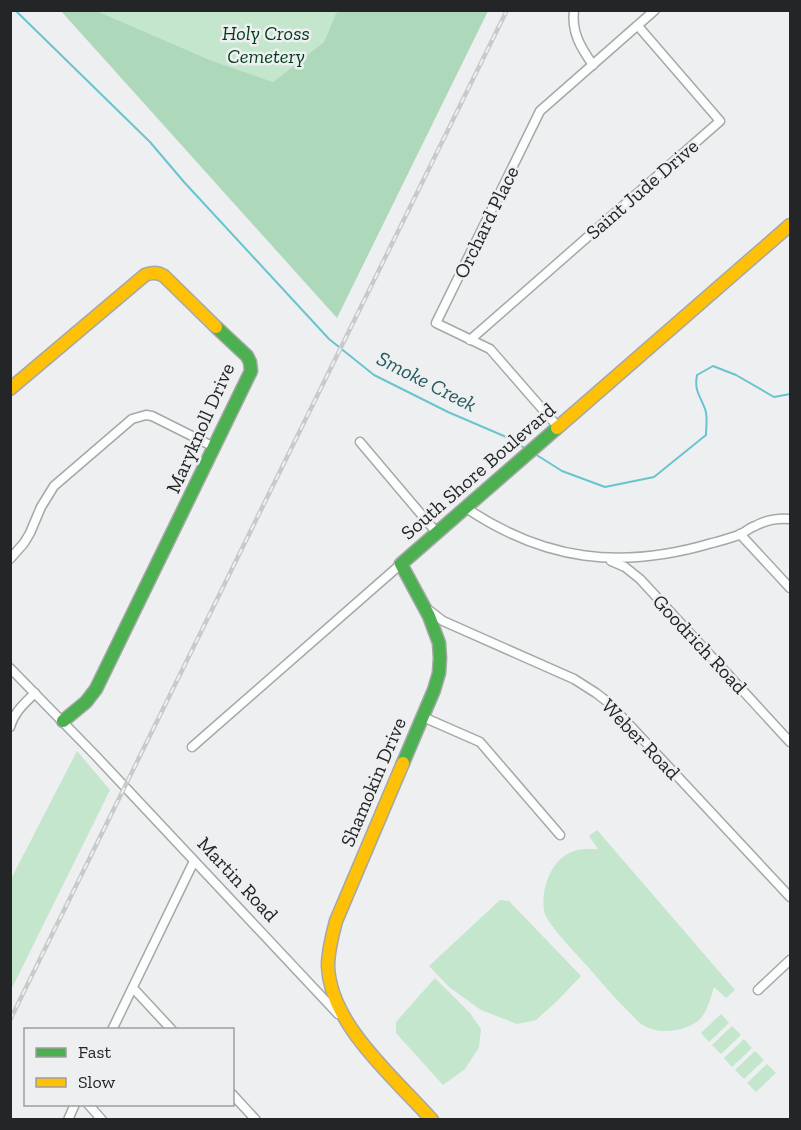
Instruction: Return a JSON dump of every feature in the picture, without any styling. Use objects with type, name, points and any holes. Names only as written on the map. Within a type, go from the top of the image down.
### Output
[{"type":"street","points":[[574,10],[573,29],[592,65]]},
{"type":"street","name":"Orchard Place","points":[[558,427],[490,349],[436,323],[540,111],[655,10]]},
{"type":"street","name":"Saint Jude Drive","points":[[470,340],[720,121],[638,26]]},
{"type":"street","name":"South Shore Boulevard","points":[[192,747],[790,225]]},
{"type":"street","name":"Maryknoll Drive","points":[[10,388],[145,275],[156,272],[161,274],[247,356],[250,362],[251,371],[96,689],[63,721]]},
{"type":"street","points":[[10,558],[24,543],[54,486],[132,418],[152,416],[214,447]]},
{"type":"street","points":[[360,442],[437,533]]},
{"type":"street","points":[[466,508],[498,528],[523,539],[568,552],[622,559],[664,555],[700,547],[740,534],[763,522],[790,519]]},
{"type":"street","points":[[740,534],[790,588]]},
{"type":"street","name":"Goodrich Road","points":[[602,558],[625,567],[640,579],[790,742]]},
{"type":"street","name":"Shamokin Drive","points":[[344,1020],[334,998],[329,975],[328,955],[331,934],[423,717],[439,671],[440,658],[435,628],[427,608],[401,564]]},
{"type":"street","name":"Weber Road","points":[[427,608],[443,621],[566,675],[603,698],[790,897]]},
{"type":"street","name":"Martin Road","points":[[10,668],[63,721],[344,1020],[366,1048],[432,1119]]},
{"type":"street","points":[[10,727],[18,710],[35,693]]},
{"type":"street","points":[[423,717],[480,742],[560,836]]},
{"type":"street","points":[[112,1028],[194,861]]},
{"type":"street","points":[[758,990],[790,960]]},
{"type":"street","points":[[133,987],[171,1028]]},
{"type":"street","points":[[234,1096],[256,1119]]},
{"type":"street","points":[[90,1106],[102,1119]]},
{"type":"green space","points":[[61,11],[97,11],[210,60],[273,82],[324,42],[336,13],[340,11],[488,11],[337,318]]},
{"type":"green space","name":"Holy Cross Cemetery","points":[[97,11],[340,11],[336,13],[324,42],[273,82],[210,60]]},
{"type":"green space","points":[[77,751],[110,790],[11,990],[11,879]]},
{"type":"green space","points":[[597,830],[735,990],[726,998],[714,987],[704,1013],[693,1024],[664,1031],[649,1028],[640,1023],[571,949],[546,916],[543,903],[544,894],[552,869],[571,852],[581,849],[598,849],[589,836]]},
{"type":"green space","points":[[500,900],[509,901],[581,976],[536,1020],[517,1024],[481,1010],[449,987],[429,966]]},
{"type":"green space","points":[[435,978],[470,1013],[481,1029],[479,1047],[465,1069],[443,1085],[396,1033],[396,1022]]},
{"type":"green space","points":[[721,1014],[729,1023],[709,1042],[701,1033]]},
{"type":"green space","points":[[732,1026],[741,1035],[721,1054],[712,1045]]},
{"type":"green space","points":[[744,1039],[752,1048],[732,1067],[724,1058]]},
{"type":"green space","points":[[755,1051],[764,1060],[744,1079],[735,1070]]},
{"type":"green space","points":[[767,1064],[776,1073],[756,1092],[747,1083]]},
{"type":"waterway","name":"Smoke Creek","points":[[15,10],[150,142],[329,339],[374,375],[448,412],[513,440],[527,450]]},
{"type":"waterway","name":"Smoke Creek","points":[[535,454],[562,471],[605,487],[654,477],[706,435],[706,415],[697,389],[697,375],[713,366],[736,375],[774,397],[790,394]]},
{"type":"railway","points":[[10,1020],[507,10]]},
{"type":"traffic: fast","points":[[63,721],[86,702],[96,689],[251,371],[247,356],[216,327]]},
{"type":"traffic: fast","points":[[403,763],[434,690],[440,658],[439,643],[429,616],[401,564],[557,428]]},
{"type":"traffic: slow","points":[[557,428],[790,225]]},
{"type":"traffic: slow","points":[[10,389],[148,274],[157,273],[164,276],[216,327]]},
{"type":"traffic: slow","points":[[403,763],[336,921],[329,949],[328,966],[332,988],[340,1009],[352,1030],[383,1068],[432,1120]]}]
